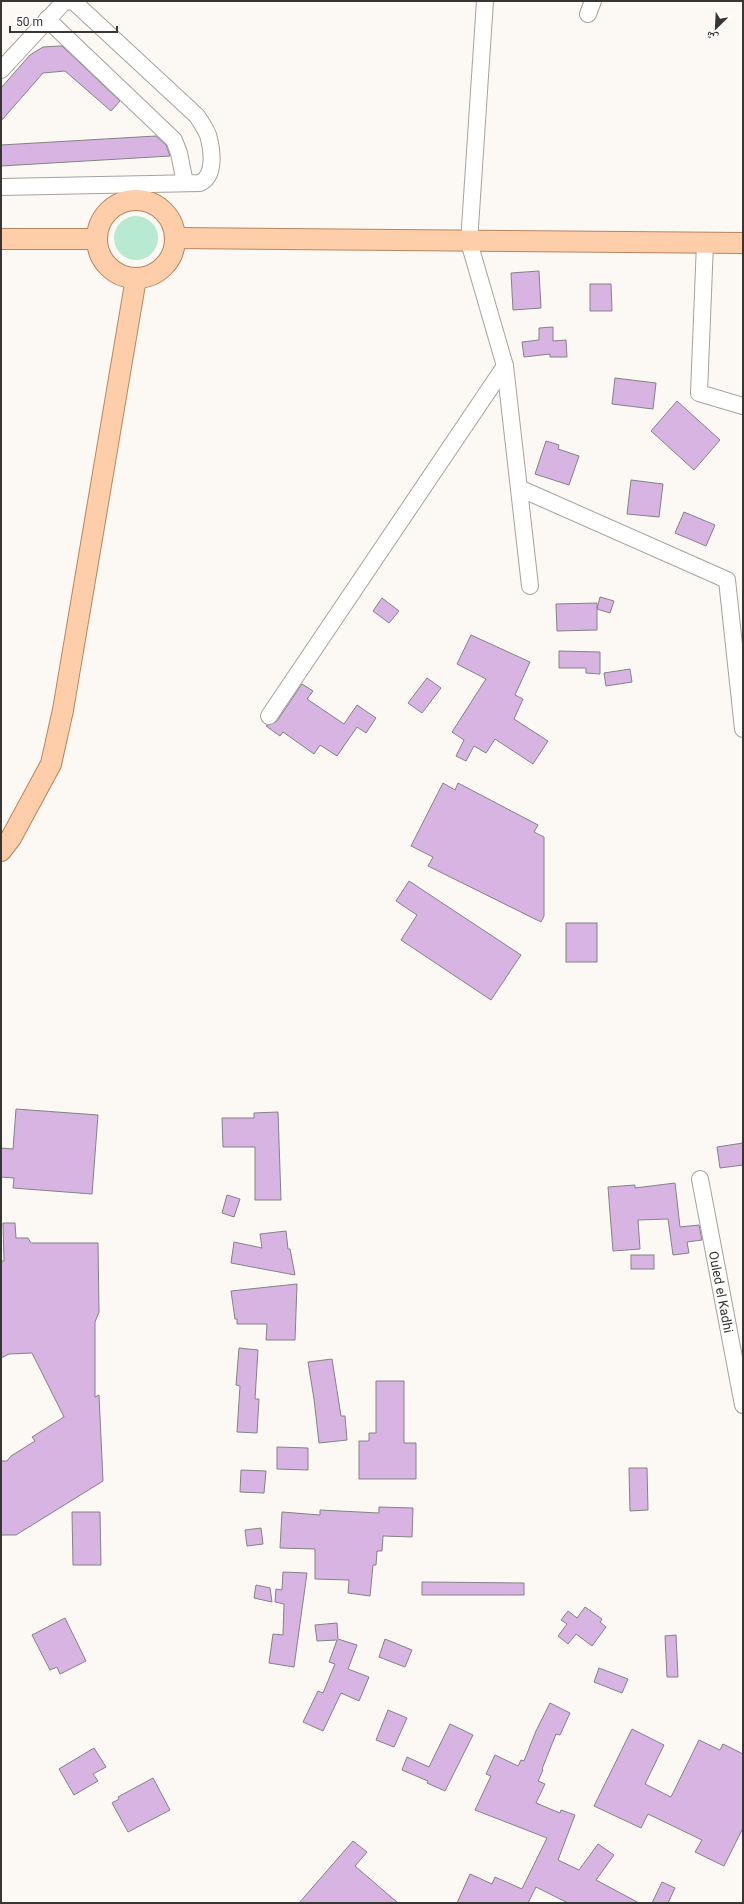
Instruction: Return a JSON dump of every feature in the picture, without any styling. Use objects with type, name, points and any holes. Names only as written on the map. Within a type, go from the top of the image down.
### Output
[{"type":"main road","points":[[135,200],[147,202],[158,208],[170,221],[175,238],[172,254],[164,266],[151,275],[136,278],[124,276],[113,271],[104,262],[98,251],[97,239],[99,227],[104,217],[112,208],[123,202],[135,200]]},
{"type":"main road","points":[[175,238],[468,242],[743,243]]},
{"type":"main road","points":[[1,240],[97,239]]},
{"type":"main road","points":[[1,851],[11,838],[51,764],[64,710],[136,278]]},
{"type":"street","points":[[1,70],[62,4],[68,1],[74,2],[197,116],[208,134],[211,156],[210,173],[207,180],[200,183],[1,187]]},
{"type":"street","points":[[485,1],[468,242],[505,366],[530,586]]},
{"type":"street","points":[[48,19],[174,140],[179,153],[185,183]]},
{"type":"street","points":[[705,243],[699,393],[743,406]]},
{"type":"street","points":[[269,716],[505,366]]},
{"type":"street","points":[[519,488],[727,580],[743,729]]},
{"type":"street","name":"Ouled el Kadhi","points":[[700,1179],[743,1405]]},
{"type":"green space","points":[[140,216],[152,222],[157,230],[157,246],[152,254],[144,259],[132,260],[120,254],[115,246],[114,234],[120,222],[128,217]]},
{"type":"building","points":[[62,46],[120,101],[111,111],[65,71],[43,73],[1,121],[1,88],[30,55],[43,47]]},
{"type":"building","points":[[156,136],[166,145],[170,156],[1,166],[1,145]]},
{"type":"building","points":[[539,271],[541,308],[513,310],[511,273]]},
{"type":"building","points":[[590,284],[611,284],[612,311],[590,311]]},
{"type":"building","points":[[553,327],[553,341],[566,340],[567,357],[550,357],[550,354],[524,357],[522,342],[539,340],[539,328]]},
{"type":"building","points":[[615,378],[656,383],[653,409],[612,404]]},
{"type":"building","points":[[677,401],[720,440],[694,470],[651,431]]},
{"type":"building","points":[[546,441],[559,445],[558,449],[579,456],[569,485],[535,474]]},
{"type":"building","points":[[631,480],[663,484],[659,517],[627,514]]},
{"type":"building","points":[[684,512],[715,525],[706,546],[675,533]]},
{"type":"building","points":[[600,597],[614,601],[610,613],[597,609]]},
{"type":"building","points":[[382,598],[399,611],[389,623],[373,611]]},
{"type":"building","points":[[597,603],[597,630],[557,631],[556,604]]},
{"type":"building","points":[[471,635],[530,662],[515,695],[523,699],[514,719],[548,741],[533,764],[495,739],[486,753],[474,746],[466,761],[456,756],[464,740],[452,732],[486,679],[457,664]]},
{"type":"building","points":[[559,651],[600,652],[600,674],[586,673],[586,668],[559,668]]},
{"type":"building","points":[[630,669],[632,682],[606,686],[604,673]]},
{"type":"building","points":[[427,678],[441,688],[422,713],[408,703]]},
{"type":"building","points":[[302,684],[313,691],[307,699],[344,724],[357,705],[376,718],[366,733],[357,727],[337,756],[320,745],[314,754],[283,732],[280,736],[266,726],[277,721]]},
{"type":"building","points":[[443,783],[455,790],[458,783],[538,825],[534,832],[544,837],[544,916],[541,922],[428,866],[433,857],[411,846]]},
{"type":"building","points":[[409,881],[521,955],[491,1000],[401,940],[417,915],[396,901]]},
{"type":"building","points":[[566,923],[597,923],[597,962],[566,962]]},
{"type":"building","points":[[16,1109],[98,1115],[92,1194],[13,1188],[14,1178],[1,1177],[1,1148],[13,1149]]},
{"type":"building","points":[[278,1112],[281,1200],[255,1200],[255,1147],[223,1147],[222,1118],[254,1118],[254,1113]]},
{"type":"building","points":[[743,1143],[743,1165],[720,1168],[717,1147]]},
{"type":"building","points":[[675,1183],[680,1227],[699,1225],[702,1240],[687,1242],[689,1253],[673,1255],[668,1219],[638,1220],[640,1249],[613,1251],[608,1187],[635,1185],[635,1188]]},
{"type":"building","points":[[227,1195],[240,1199],[234,1217],[222,1213]]},
{"type":"building","points":[[3,1223],[15,1223],[16,1238],[28,1238],[31,1243],[98,1243],[99,1312],[95,1322],[95,1397],[99,1395],[103,1481],[16,1535],[1,1535],[1,1461],[7,1461],[11,1456],[35,1441],[32,1437],[64,1417],[32,1353],[9,1354],[1,1358],[1,1261],[4,1261]]},
{"type":"building","points":[[286,1231],[288,1249],[290,1249],[295,1275],[231,1263],[234,1242],[262,1248],[260,1234]]},
{"type":"building","points":[[631,1255],[654,1255],[654,1269],[631,1269]]},
{"type":"building","points":[[297,1284],[295,1340],[266,1340],[267,1324],[237,1324],[231,1291]]},
{"type":"building","points":[[239,1348],[258,1350],[255,1399],[259,1399],[257,1433],[237,1432],[240,1386],[236,1385]]},
{"type":"building","points":[[332,1359],[341,1416],[345,1416],[347,1440],[319,1443],[308,1362]]},
{"type":"building","points":[[376,1381],[404,1381],[404,1443],[416,1443],[416,1479],[359,1479],[359,1441],[369,1441],[369,1433],[376,1433]]},
{"type":"building","points":[[277,1447],[308,1448],[308,1470],[277,1469]]},
{"type":"building","points":[[629,1468],[647,1468],[648,1510],[630,1511]]},
{"type":"building","points":[[241,1470],[266,1471],[264,1493],[240,1492]]},
{"type":"building","points":[[379,1507],[413,1508],[412,1537],[383,1536],[382,1551],[377,1551],[376,1565],[373,1565],[370,1596],[348,1593],[349,1580],[315,1579],[315,1549],[280,1548],[282,1512],[320,1515],[320,1510],[379,1513]]},
{"type":"building","points":[[72,1512],[100,1512],[101,1565],[73,1565]]},
{"type":"building","points":[[261,1528],[263,1544],[247,1546],[245,1530]]},
{"type":"building","points":[[283,1572],[307,1573],[294,1667],[269,1663],[273,1634],[283,1635],[284,1604],[275,1602],[276,1589],[282,1590]]},
{"type":"building","points":[[422,1582],[524,1583],[524,1595],[422,1595]]},
{"type":"building","points":[[256,1585],[270,1588],[272,1602],[254,1598]]},
{"type":"building","points":[[585,1607],[602,1619],[600,1622],[606,1627],[592,1646],[576,1634],[568,1644],[558,1636],[567,1624],[561,1620],[568,1611],[577,1618]]},
{"type":"building","points":[[65,1618],[86,1661],[60,1674],[57,1667],[50,1670],[32,1635]]},
{"type":"building","points":[[337,1623],[338,1639],[357,1645],[348,1669],[369,1677],[359,1701],[341,1693],[323,1731],[303,1722],[318,1691],[323,1693],[335,1664],[329,1662],[337,1640],[317,1641],[315,1625]]},
{"type":"building","points":[[676,1635],[678,1677],[667,1677],[665,1636]]},
{"type":"building","points":[[385,1639],[412,1650],[405,1667],[379,1657]]},
{"type":"building","points":[[599,1668],[628,1679],[622,1693],[594,1682]]},
{"type":"building","points":[[550,1703],[570,1713],[560,1735],[556,1734],[542,1769],[543,1770],[538,1781],[545,1784],[536,1803],[560,1813],[561,1810],[575,1815],[558,1860],[579,1870],[598,1844],[614,1855],[596,1880],[639,1903],[568,1903],[536,1887],[528,1903],[457,1903],[470,1874],[492,1884],[495,1877],[522,1889],[547,1838],[475,1810],[491,1776],[486,1774],[495,1755],[518,1766],[521,1760],[524,1761],[536,1731]]},
{"type":"building","points":[[388,1710],[407,1718],[394,1747],[376,1740]]},
{"type":"building","points":[[450,1724],[473,1735],[445,1791],[427,1783],[428,1781],[402,1770],[407,1757],[429,1767]]},
{"type":"building","points":[[632,1729],[664,1745],[645,1784],[671,1797],[699,1740],[720,1750],[723,1744],[743,1754],[743,1828],[724,1866],[695,1852],[702,1840],[648,1814],[641,1828],[594,1806]]},
{"type":"building","points":[[94,1748],[106,1767],[93,1774],[98,1781],[74,1795],[59,1769]]},
{"type":"building","points":[[153,1778],[170,1810],[128,1832],[112,1803],[119,1799],[118,1797]]},
{"type":"building","points":[[353,1841],[367,1852],[355,1866],[398,1903],[299,1903]]},
{"type":"building","points":[[662,1882],[675,1888],[668,1903],[652,1903]]}]
